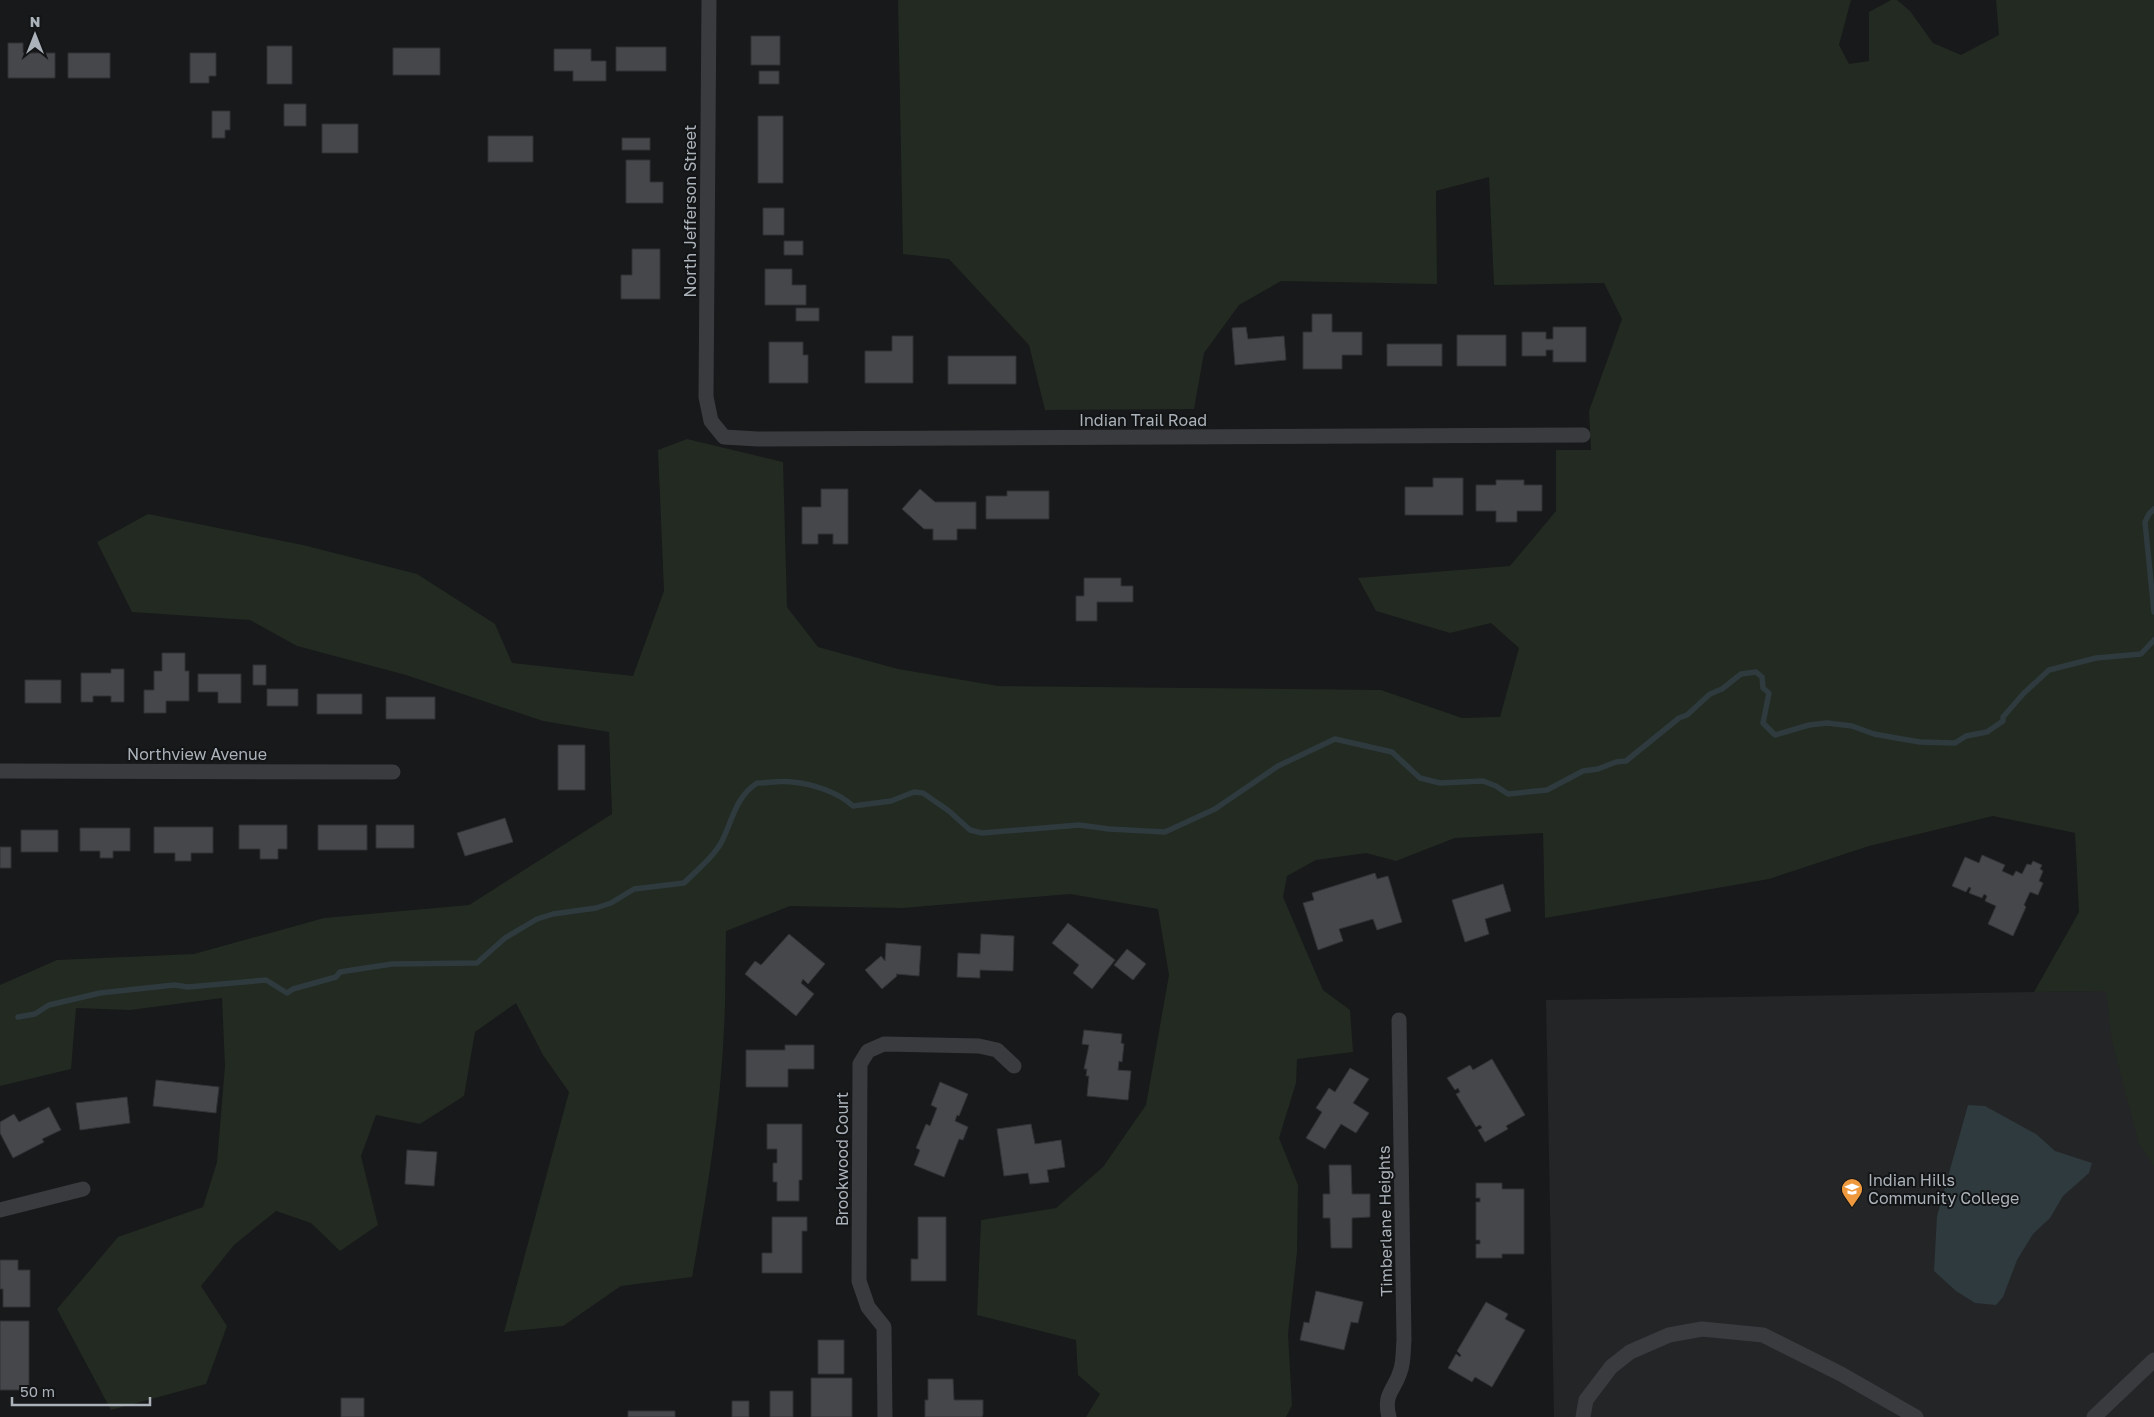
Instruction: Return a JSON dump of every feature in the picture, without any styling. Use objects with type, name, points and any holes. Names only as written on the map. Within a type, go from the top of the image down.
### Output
[{"type":"street","name":"North Jefferson Street","points":[[709,0],[706,397],[711,421]]},
{"type":"street","name":"Indian Trail Road","points":[[711,421],[724,437],[758,440],[1583,435]]},
{"type":"street","name":"Northview Avenue","points":[[0,771],[393,772]]},
{"type":"street","name":"Timberlane Heights","points":[[1389,1417],[1386,1407],[1390,1389],[1400,1372],[1404,1340],[1399,1020]]},
{"type":"street","name":"Brookwood Court","points":[[885,1417],[884,1327],[868,1307],[860,1281],[860,1064],[868,1051],[884,1044],[979,1046],[997,1050],[1014,1066]]},
{"type":"street","points":[[0,1210],[83,1189]]},
{"type":"street","points":[[1583,1417],[1586,1400],[1611,1367],[1630,1352],[1669,1335],[1702,1329],[1763,1335],[1840,1374],[1916,1417]]},
{"type":"street","points":[[2094,1417],[2154,1360]]},
{"type":"shaded area","points":[[898,0],[1851,0],[1839,45],[1849,64],[1869,61],[1869,12],[1891,0],[1897,0],[1910,11],[1933,43],[1961,55],[1999,35],[1996,0],[2154,0],[2154,1166],[2139,1144],[2112,1041],[2106,991],[2034,992],[2079,912],[2075,833],[1993,816],[1869,846],[1769,879],[1545,918],[1543,833],[1455,838],[1396,861],[1366,853],[1316,860],[1287,876],[1283,897],[1323,990],[1350,1010],[1353,1052],[1297,1059],[1296,1083],[1279,1138],[1298,1185],[1297,1252],[1288,1334],[1292,1405],[1286,1417],[1086,1417],[1100,1394],[1078,1375],[1076,1340],[977,1315],[981,1220],[1056,1208],[1103,1167],[1146,1105],[1169,975],[1158,909],[1070,894],[903,908],[790,906],[726,931],[725,1018],[716,1123],[708,1185],[692,1277],[621,1286],[563,1326],[504,1332],[569,1092],[543,1055],[516,1003],[475,1032],[464,1096],[420,1124],[376,1115],[361,1156],[378,1225],[340,1251],[311,1223],[276,1211],[234,1245],[201,1286],[227,1326],[206,1384],[111,1410],[57,1309],[118,1237],[203,1207],[217,1162],[225,1066],[222,998],[130,1010],[76,1008],[71,1069],[0,1086],[0,985],[57,960],[194,954],[324,918],[469,905],[612,814],[609,732],[543,721],[406,675],[297,646],[250,620],[132,612],[97,542],[148,514],[303,545],[417,574],[495,624],[512,663],[633,676],[664,591],[658,450],[687,439],[783,462],[787,607],[818,647],[898,669],[998,686],[1381,690],[1462,718],[1500,717],[1519,648],[1491,623],[1450,633],[1376,611],[1358,578],[1510,566],[1556,511],[1556,450],[1591,450],[1589,411],[1622,319],[1604,283],[1494,285],[1489,177],[1436,191],[1437,284],[1281,281],[1239,305],[1204,353],[1194,409],[1045,410],[1029,345],[949,259],[903,254]]},
{"type":"shaded area","name":"Indian Hills Community College","points":[[2154,990],[2154,1417],[1554,1417],[1546,1000]]},
{"type":"shaded area","points":[[1968,1105],[1985,1106],[2036,1134],[2055,1151],[2092,1163],[2089,1173],[2063,1196],[2050,1218],[2033,1234],[2017,1260],[2003,1297],[1996,1305],[1975,1303],[1956,1291],[1934,1271],[1937,1216]]},
{"type":"building","points":[[751,36],[780,36],[780,65],[751,65]]},
{"type":"building","points":[[8,43],[23,43],[23,53],[55,53],[55,78],[8,78]]},
{"type":"building","points":[[267,46],[292,46],[292,84],[267,84]]},
{"type":"building","points":[[616,47],[666,47],[666,71],[616,71]]},
{"type":"building","points":[[393,48],[440,48],[440,75],[393,75]]},
{"type":"building","points":[[554,49],[591,49],[591,61],[606,61],[606,81],[573,81],[573,71],[554,71]]},
{"type":"building","points":[[68,53],[110,53],[110,78],[68,78]]},
{"type":"building","points":[[190,53],[216,53],[216,76],[209,76],[209,83],[190,83]]},
{"type":"building","points":[[759,71],[779,71],[779,84],[759,84]]},
{"type":"building","points":[[284,104],[306,104],[306,126],[284,126]]},
{"type":"building","points":[[212,111],[230,111],[230,130],[225,130],[225,138],[212,138]]},
{"type":"building","points":[[758,116],[783,116],[783,183],[758,183]]},
{"type":"building","points":[[322,124],[358,124],[358,153],[322,153]]},
{"type":"building","points":[[488,136],[533,136],[533,162],[488,162]]},
{"type":"building","points":[[622,138],[650,138],[650,150],[622,150]]},
{"type":"building","points":[[626,160],[650,160],[650,182],[663,182],[663,203],[626,203]]},
{"type":"building","points":[[763,208],[784,208],[784,235],[763,235]]},
{"type":"building","points":[[784,241],[803,241],[803,255],[784,255]]},
{"type":"building","points":[[632,249],[660,249],[660,299],[621,299],[621,275],[632,275]]},
{"type":"building","points":[[765,269],[792,269],[792,285],[806,285],[806,305],[765,305]]},
{"type":"building","points":[[796,308],[819,308],[819,321],[796,321]]},
{"type":"building","points":[[1312,314],[1332,314],[1332,332],[1362,332],[1362,355],[1342,355],[1342,369],[1303,369],[1303,332],[1312,332]]},
{"type":"building","points":[[1246,327],[1248,339],[1284,336],[1286,360],[1235,365],[1232,328]]},
{"type":"building","points":[[1553,327],[1586,327],[1586,362],[1553,362],[1553,350],[1546,350],[1546,356],[1522,356],[1522,332],[1546,332],[1546,339],[1553,339]]},
{"type":"building","points":[[1457,335],[1506,335],[1506,366],[1457,366]]},
{"type":"building","points":[[892,336],[913,336],[913,383],[865,383],[865,351],[892,351]]},
{"type":"building","points":[[769,342],[803,342],[803,355],[808,355],[808,383],[769,383]]},
{"type":"building","points":[[1387,344],[1442,344],[1442,366],[1387,366]]},
{"type":"building","points":[[948,356],[1016,356],[1016,384],[948,384]]},
{"type":"building","points":[[1433,478],[1463,478],[1463,515],[1405,515],[1405,487],[1433,487]]},
{"type":"building","points":[[1496,480],[1524,480],[1524,485],[1542,485],[1542,511],[1517,511],[1517,522],[1496,522],[1496,511],[1476,511],[1476,485],[1496,485]]},
{"type":"building","points":[[821,489],[848,489],[848,544],[833,544],[833,534],[818,534],[818,544],[802,544],[802,507],[821,507]]},
{"type":"building","points":[[920,489],[935,502],[976,502],[976,529],[957,529],[957,540],[933,540],[933,529],[924,529],[902,509]]},
{"type":"building","points":[[1007,491],[1049,491],[1049,519],[986,519],[986,496],[1007,496]]},
{"type":"building","points":[[1084,578],[1121,578],[1121,586],[1133,586],[1133,602],[1097,602],[1097,621],[1076,621],[1076,596],[1084,596]]},
{"type":"building","points":[[162,653],[185,653],[185,671],[189,671],[189,701],[166,701],[166,713],[144,713],[144,690],[154,690],[154,671],[162,671]]},
{"type":"building","points":[[253,665],[266,665],[266,685],[253,685]]},
{"type":"building","points":[[111,669],[124,669],[124,702],[111,702],[111,696],[93,696],[93,702],[81,702],[81,673],[111,673]]},
{"type":"building","points":[[198,674],[241,674],[241,703],[218,703],[218,692],[198,692]]},
{"type":"building","points":[[25,680],[61,680],[61,703],[25,703]]},
{"type":"building","points":[[267,689],[298,689],[298,706],[267,706]]},
{"type":"building","points":[[317,694],[362,694],[362,714],[317,714]]},
{"type":"building","points":[[386,697],[435,697],[435,719],[386,719]]},
{"type":"building","points":[[558,745],[585,745],[585,790],[558,790]]},
{"type":"building","points":[[505,818],[513,842],[465,856],[457,833]]},
{"type":"building","points":[[239,825],[287,825],[287,849],[278,849],[278,859],[260,859],[260,849],[239,849]]},
{"type":"building","points":[[318,825],[367,825],[367,850],[318,850]]},
{"type":"building","points":[[376,825],[414,825],[414,848],[376,848]]},
{"type":"building","points":[[154,827],[213,827],[213,853],[191,853],[191,861],[175,861],[175,853],[154,853]]},
{"type":"building","points":[[80,828],[130,828],[130,851],[113,851],[113,858],[100,858],[100,851],[80,851]]},
{"type":"building","points":[[21,830],[58,830],[58,852],[21,852]]},
{"type":"building","points":[[0,847],[11,847],[11,868],[0,868]]},
{"type":"building","points":[[1982,855],[2005,865],[2002,871],[2013,876],[2016,871],[2022,874],[2027,864],[2031,865],[2033,861],[2042,865],[2040,869],[2043,871],[2039,881],[2043,883],[2038,895],[2030,892],[2024,905],[2026,907],[2013,936],[1988,924],[1996,906],[1985,901],[1987,896],[1984,894],[1982,898],[1969,893],[1971,888],[1969,887],[1966,892],[1952,886],[1965,857],[1979,863]]},
{"type":"building","points":[[1375,873],[1377,879],[1388,876],[1402,922],[1377,930],[1373,919],[1339,929],[1343,941],[1318,950],[1303,903],[1314,900],[1312,893]]},
{"type":"building","points":[[1503,884],[1511,911],[1485,919],[1489,934],[1465,942],[1452,900]]},
{"type":"building","points":[[1068,923],[1115,960],[1092,989],[1073,973],[1079,965],[1052,943]]},
{"type":"building","points":[[789,934],[825,964],[808,984],[803,979],[801,983],[814,994],[796,1016],[745,974],[755,961],[761,965]]},
{"type":"building","points":[[981,934],[1014,936],[1013,971],[980,970],[980,978],[957,977],[958,953],[980,954]]},
{"type":"building","points":[[886,943],[921,946],[919,976],[896,974],[897,976],[882,989],[865,970],[881,956],[885,961]]},
{"type":"building","points":[[1127,949],[1146,964],[1133,980],[1114,965]]},
{"type":"building","points":[[1084,1030],[1122,1034],[1121,1043],[1124,1044],[1122,1062],[1119,1061],[1118,1070],[1131,1071],[1128,1100],[1087,1096],[1089,1076],[1086,1076],[1087,1069],[1084,1069],[1089,1045],[1082,1044]]},
{"type":"building","points":[[785,1045],[814,1045],[814,1069],[788,1069],[788,1087],[746,1087],[746,1050],[785,1050]]},
{"type":"building","points":[[1492,1059],[1525,1115],[1506,1126],[1508,1129],[1485,1142],[1478,1130],[1482,1128],[1481,1126],[1476,1127],[1456,1094],[1460,1092],[1458,1088],[1455,1090],[1447,1078],[1470,1065],[1473,1070]]},
{"type":"building","points":[[1350,1068],[1369,1079],[1353,1103],[1369,1113],[1356,1133],[1341,1124],[1325,1149],[1306,1138],[1322,1112],[1316,1108],[1329,1088],[1335,1092]]},
{"type":"building","points":[[156,1080],[219,1087],[216,1113],[153,1106]]},
{"type":"building","points":[[940,1082],[968,1094],[955,1121],[968,1127],[963,1140],[959,1139],[944,1177],[914,1165],[920,1150],[916,1148],[926,1124],[930,1126],[937,1108],[931,1105]]},
{"type":"building","points":[[127,1097],[130,1123],[80,1130],[76,1103]]},
{"type":"building","points":[[49,1107],[61,1130],[42,1139],[44,1142],[13,1158],[0,1133],[0,1122],[14,1114],[19,1122]]},
{"type":"building","points":[[767,1124],[802,1124],[802,1180],[799,1180],[799,1201],[777,1201],[777,1182],[773,1182],[773,1163],[777,1163],[777,1149],[767,1149]]},
{"type":"building","points":[[1031,1124],[1035,1144],[1061,1140],[1065,1167],[1047,1170],[1049,1182],[1030,1184],[1028,1173],[1004,1176],[997,1129]]},
{"type":"building","points":[[407,1150],[437,1152],[434,1186],[405,1184]]},
{"type":"building","points":[[1329,1165],[1351,1165],[1352,1194],[1370,1194],[1370,1217],[1352,1218],[1352,1248],[1331,1248],[1330,1218],[1323,1218],[1323,1194],[1330,1194]]},
{"type":"building","points":[[1476,1183],[1502,1183],[1502,1189],[1524,1189],[1524,1254],[1502,1254],[1502,1258],[1476,1258],[1476,1244],[1480,1244],[1480,1240],[1476,1240],[1476,1202],[1480,1202],[1480,1198],[1476,1198]]},
{"type":"building","points":[[772,1217],[807,1217],[807,1231],[802,1231],[802,1273],[762,1273],[762,1253],[772,1253]]},
{"type":"building","points":[[918,1217],[946,1217],[946,1281],[911,1281],[911,1259],[918,1259]]},
{"type":"building","points":[[0,1260],[18,1260],[18,1270],[30,1270],[30,1307],[3,1307],[3,1289],[0,1289]]},
{"type":"building","points":[[1316,1291],[1363,1302],[1358,1323],[1351,1322],[1344,1350],[1300,1340],[1304,1322],[1309,1323]]},
{"type":"building","points":[[1486,1302],[1508,1314],[1505,1319],[1525,1330],[1492,1387],[1475,1377],[1472,1382],[1448,1368],[1456,1354],[1460,1357],[1461,1355],[1457,1351]]},
{"type":"building","points":[[0,1321],[29,1321],[29,1390],[0,1390]]},
{"type":"building","points":[[818,1340],[844,1340],[844,1374],[818,1374]]},
{"type":"building","points":[[811,1378],[852,1378],[852,1417],[811,1417]]},
{"type":"building","points":[[928,1379],[953,1379],[954,1400],[983,1400],[982,1417],[925,1417],[925,1400],[928,1400]]},
{"type":"building","points":[[770,1391],[793,1391],[793,1417],[770,1417]]},
{"type":"building","points":[[341,1398],[364,1398],[364,1417],[341,1417]]},
{"type":"building","points":[[732,1401],[749,1401],[749,1417],[732,1417]]},
{"type":"building","points":[[628,1411],[675,1411],[675,1417],[628,1417]]},
{"type":"waterway","points":[[2154,509],[2145,522],[2154,612]]},
{"type":"waterway","points":[[18,1017],[35,1014],[49,1005],[100,993],[174,985],[188,987],[266,980],[287,993],[293,989],[336,977],[340,972],[346,971],[392,964],[477,963],[505,938],[537,919],[553,914],[596,908],[611,903],[634,889],[684,883],[720,845],[740,801],[757,783],[783,781],[800,783],[833,793],[853,806],[891,801],[914,792],[923,793],[949,811],[970,830],[982,833],[1079,825],[1109,829],[1165,832],[1215,809],[1278,766],[1335,739],[1392,752],[1420,778],[1440,783],[1483,781],[1496,786],[1508,794],[1547,790],[1583,771],[1626,761],[1679,718],[1687,715],[1710,694],[1722,689],[1741,674],[1756,672],[1762,677],[1763,688],[1769,693],[1763,723],[1775,735],[1809,725],[1827,723],[1852,726],[1874,734],[1920,742],[1955,743],[1966,736],[1987,732],[2003,721],[2003,717],[2024,693],[2049,670],[2096,658],[2141,654],[2154,640]]},
{"type":"place","name":"Indian Hills Community College","points":[[1852,1208]]}]
